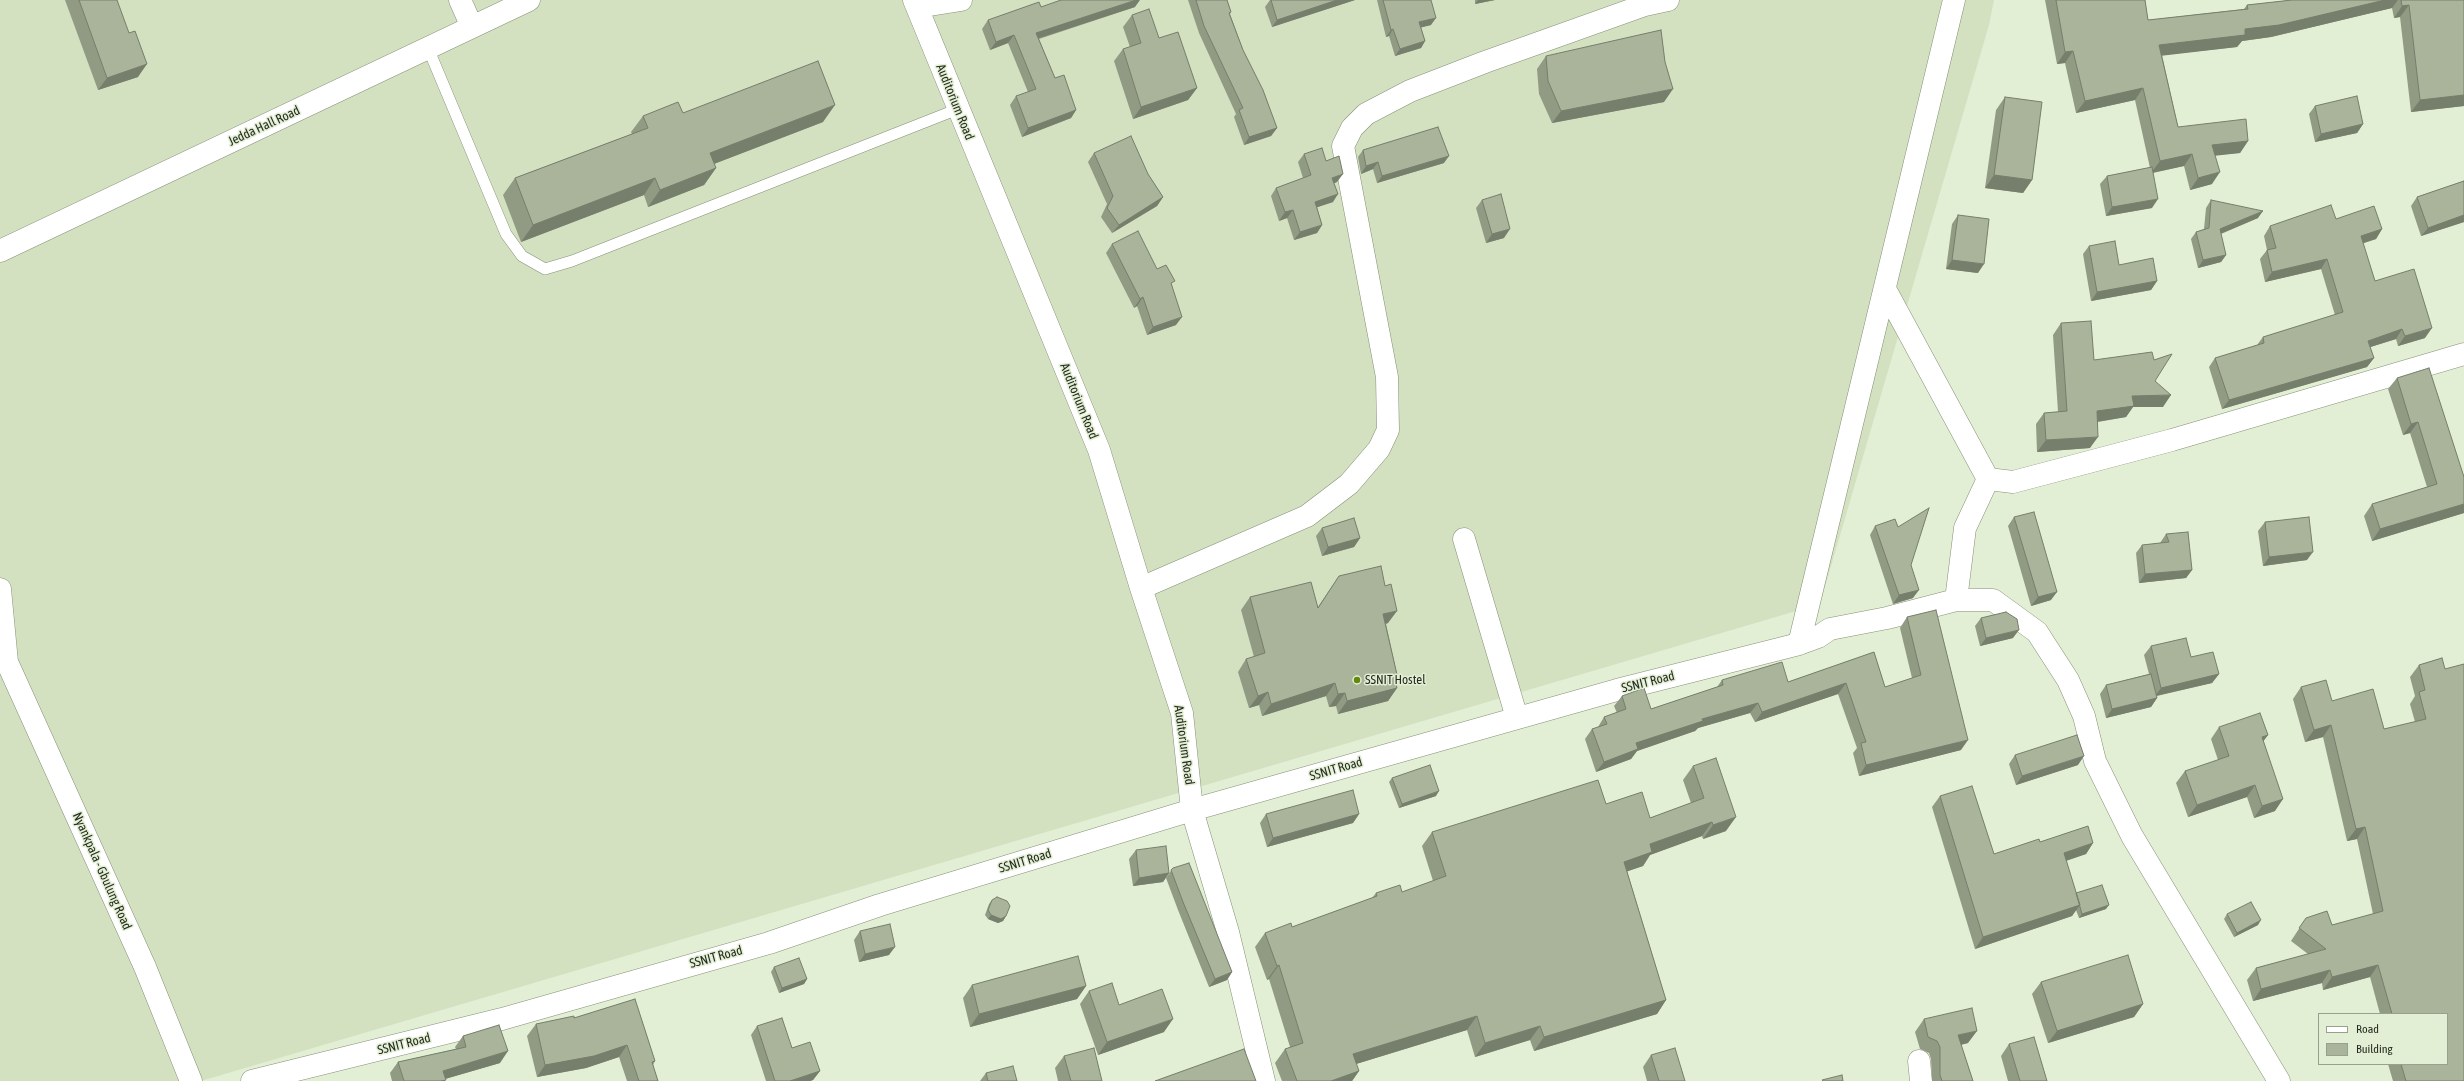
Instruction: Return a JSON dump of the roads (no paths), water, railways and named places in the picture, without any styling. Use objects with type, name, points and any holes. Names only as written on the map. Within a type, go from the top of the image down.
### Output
[{"type":"street","points":[[460,0],[472,27]]},
{"type":"street","name":"Jedda Hall Road","points":[[0,251],[529,0]]},
{"type":"street","points":[[916,4],[961,0]]},
{"type":"street","points":[[1141,588],[1307,516],[1349,484],[1379,449],[1388,430],[1387,377],[1343,146],[1352,128],[1366,114],[1410,91],[1507,54],[1645,5],[1668,0]]},
{"type":"street","points":[[1799,644],[1954,0]]},
{"type":"street","name":"Auditorium Road","points":[[916,4],[1099,450],[1141,588],[1182,712],[1192,810],[1228,932],[1264,1081]]},
{"type":"street","points":[[1885,289],[1988,479]]},
{"type":"street","points":[[1988,479],[2013,482],[2172,440],[2464,354]]},
{"type":"street","points":[[1956,600],[1965,528],[1988,479]]},
{"type":"street","points":[[1464,539],[1517,718]]},
{"type":"street","name":"Nyankpala - Gbulung Road","points":[[0,589],[4,658],[145,967],[191,1081]]},
{"type":"street","name":"SSNIT Road","points":[[252,1081],[502,1019],[769,943],[873,907],[1192,810],[1517,718],[1799,644],[1818,637],[1830,629],[1887,618],[1956,600],[1993,600],[2037,632],[2068,680],[2084,716],[2095,761],[2132,836],[2279,1081]]},
{"type":"lane","points":[[428,48],[506,234],[522,256],[545,270],[572,261],[958,109]]},
{"type":"place","name":"SSNIT Hostel","points":[[1357,680]]}]
